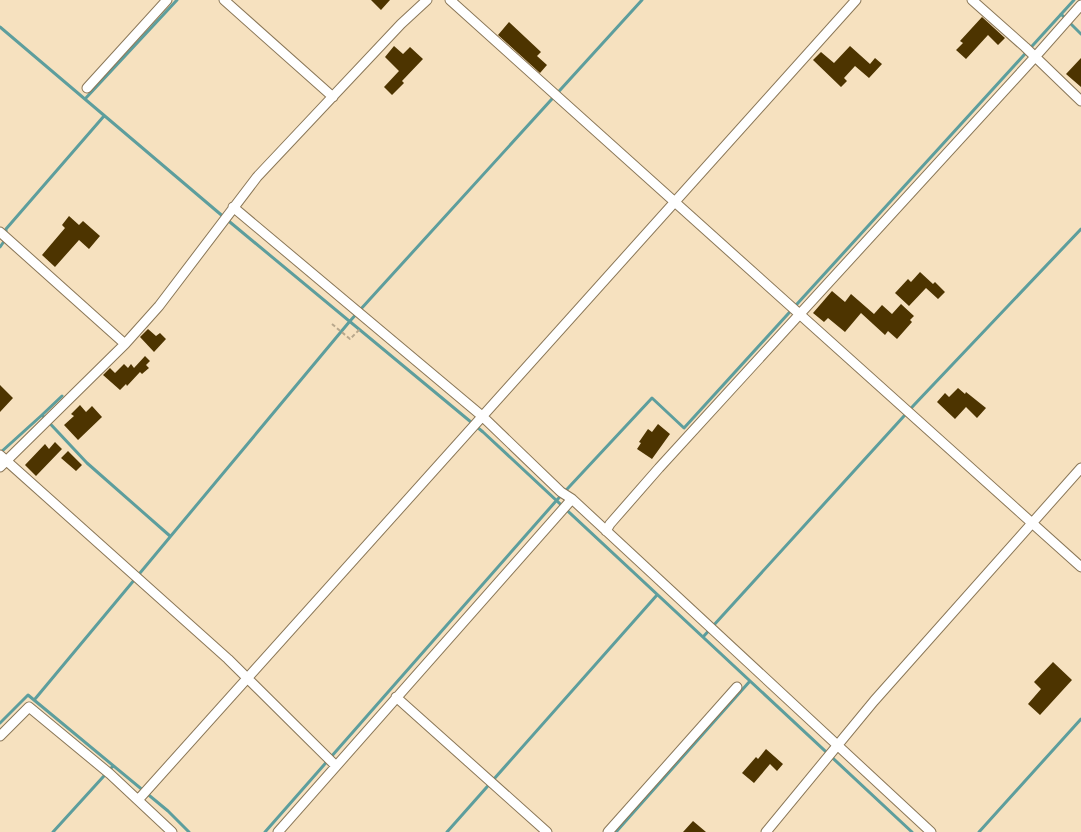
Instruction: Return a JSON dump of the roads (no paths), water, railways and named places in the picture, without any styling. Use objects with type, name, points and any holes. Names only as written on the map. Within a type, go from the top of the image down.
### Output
[{"type":"street","points":[[87,88],[167,0]]},
{"type":"street","points":[[224,0],[333,97]]},
{"type":"street","points":[[331,761],[228,659],[2,459],[47,420],[125,344],[159,306],[257,177],[427,0]]},
{"type":"street","points":[[450,0],[1081,566]]},
{"type":"street","points":[[142,794],[856,0]]},
{"type":"street","points":[[972,0],[1031,52],[1081,101]]},
{"type":"street","points":[[606,531],[610,524],[796,311],[1031,52],[1081,5]]},
{"type":"street","points":[[228,214],[357,312],[476,422],[566,501],[606,531],[711,627],[832,750],[932,832]]},
{"type":"street","points":[[3,236],[125,344]]},
{"type":"street","points":[[766,832],[832,750],[1081,468]]},
{"type":"street","points":[[278,832],[331,761],[396,697],[566,501]]},
{"type":"street","points":[[608,832],[737,687]]},
{"type":"street","points":[[396,697],[547,832]]},
{"type":"street","points":[[0,736],[29,707],[107,772],[142,794],[172,832]]},
{"type":"waterway","points":[[85,99],[177,0]]},
{"type":"waterway","points":[[35,699],[350,321],[642,0]]},
{"type":"waterway","points":[[265,832],[556,501],[652,398],[684,428],[1074,0]]},
{"type":"waterway","points":[[1061,14],[1081,34]]},
{"type":"waterway","points":[[0,27],[219,213],[483,432],[912,832]]},
{"type":"waterway","points":[[6,234],[6,229],[104,116]]},
{"type":"waterway","points":[[703,637],[914,405],[1081,229]]},
{"type":"waterway","points":[[0,247],[5,240]]},
{"type":"waterway","points":[[42,415],[62,396]]},
{"type":"waterway","points":[[0,453],[42,415],[87,463],[170,536]]},
{"type":"waterway","points":[[447,832],[657,595]]},
{"type":"waterway","points":[[616,832],[750,681]]},
{"type":"waterway","points":[[0,723],[28,695],[168,811],[189,832]]},
{"type":"waterway","points":[[979,832],[1081,719]]},
{"type":"waterway","points":[[53,832],[113,766]]}]
